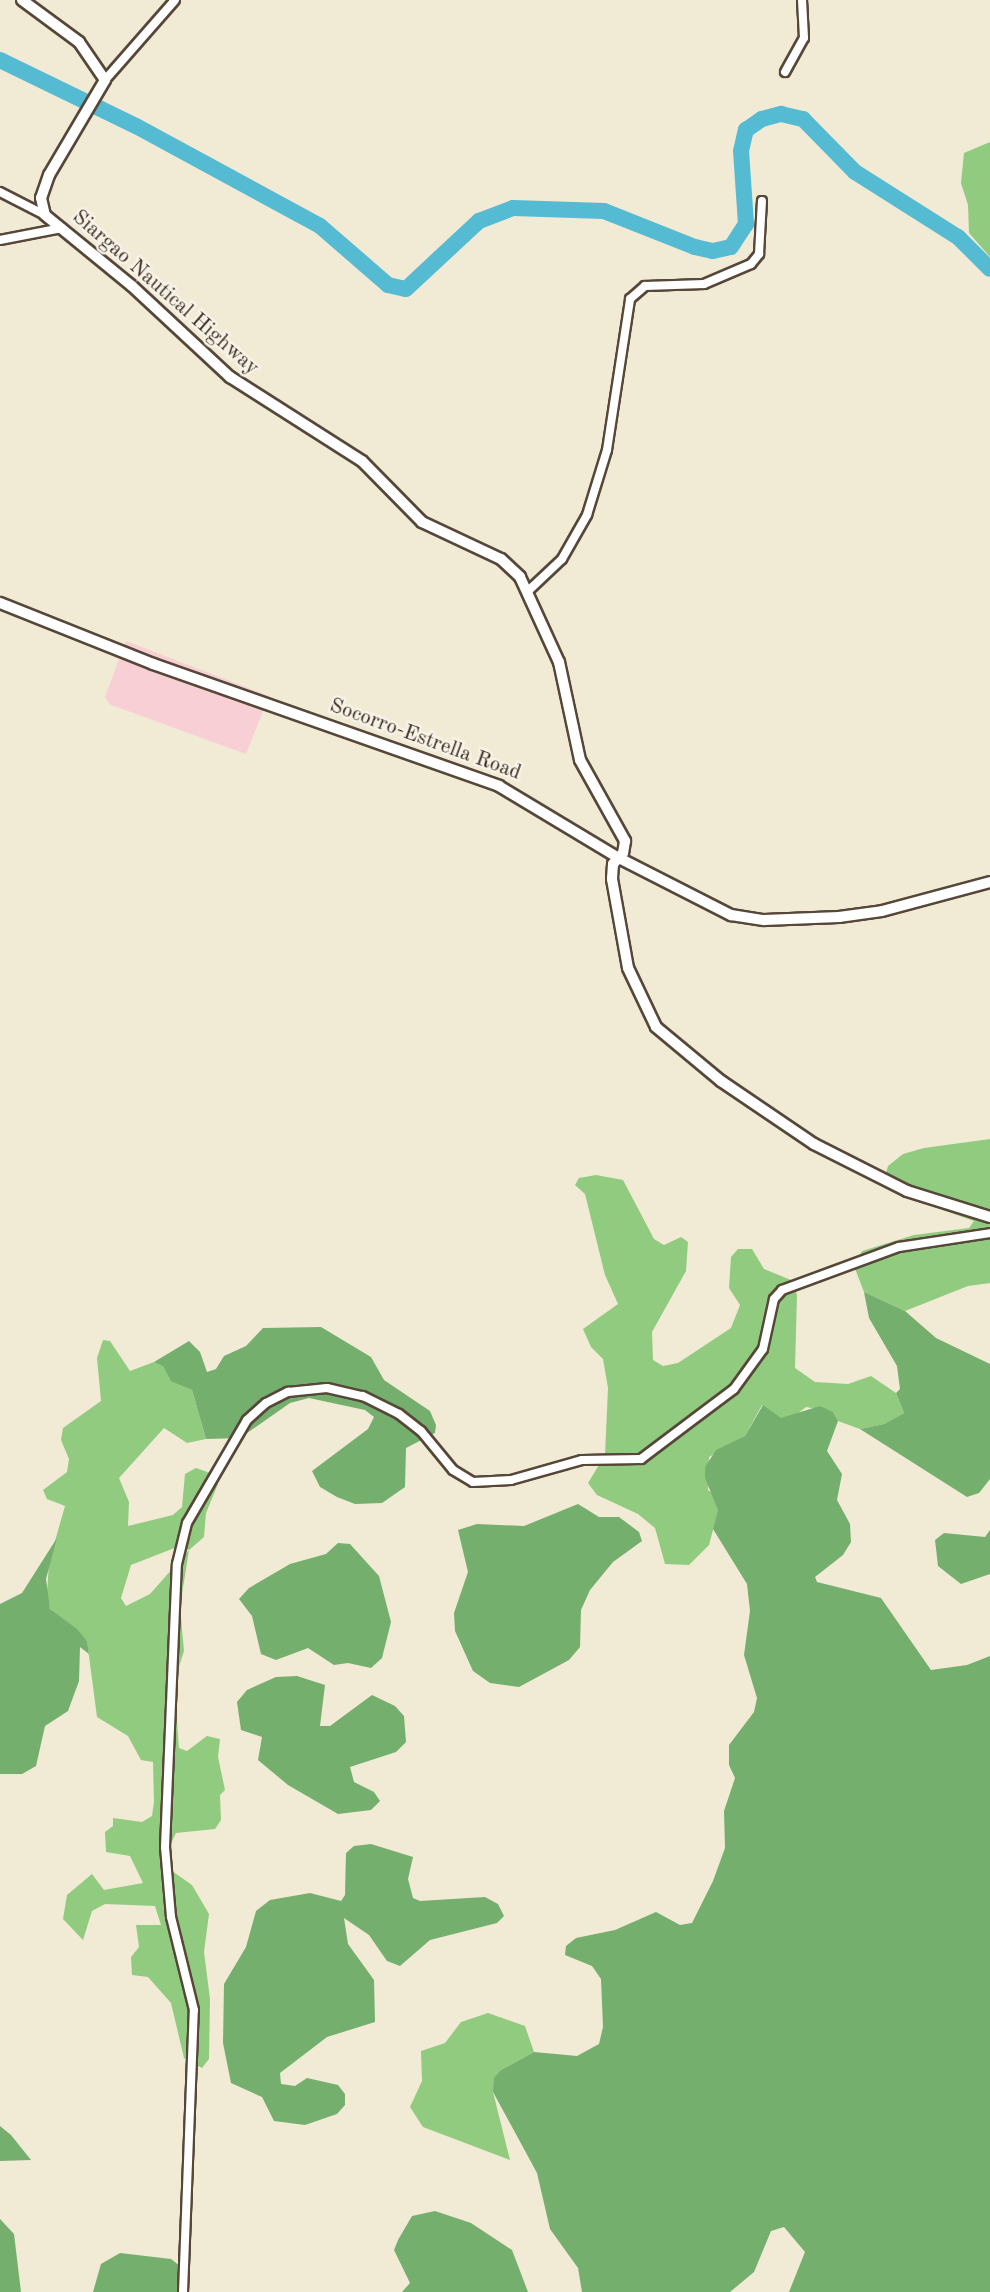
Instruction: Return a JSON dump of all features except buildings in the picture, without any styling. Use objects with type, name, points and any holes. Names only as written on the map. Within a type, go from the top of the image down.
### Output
[{"type":"main road","points":[[22,0],[79,42],[104,80]]},
{"type":"main road","name":"Siargao Nautical Highway","points":[[104,80],[44,189],[45,215],[230,377],[362,461],[422,522],[501,559],[527,592],[559,662],[580,760],[625,841],[612,879],[628,968],[646,1011],[662,1034],[755,1107],[814,1144],[906,1191],[990,1217]]},
{"type":"street","points":[[104,80],[175,0]]},
{"type":"street","points":[[785,72],[804,38],[802,0]]},
{"type":"street","points":[[0,192],[45,215]]},
{"type":"street","points":[[527,592],[572,544],[600,479],[629,299],[645,286],[704,284],[751,264],[759,254],[762,201]]},
{"type":"street","points":[[0,240],[62,228]]},
{"type":"street","name":"Socorro-Estrella Road","points":[[0,603],[163,668],[499,786],[619,858],[698,900],[748,919],[881,911],[990,882]]},
{"type":"street","points":[[183,2292],[194,2010],[171,1917],[164,1847],[177,1564],[187,1523],[247,1420],[265,1403],[288,1392],[327,1388],[363,1396],[399,1414],[421,1431],[453,1470],[472,1482],[510,1480],[582,1460],[641,1459],[734,1388],[763,1349],[774,1299],[782,1290],[899,1247],[990,1233]]},
{"type":"shaded area","points":[[126,641],[269,696],[246,754],[109,704],[105,697]]},
{"type":"green space","points":[[990,142],[990,257],[969,233],[968,205],[961,183],[964,153]]},
{"type":"green space","points":[[990,1139],[990,1283],[968,1286],[905,1311],[864,1292],[854,1266],[862,1251],[914,1235],[969,1228],[974,1221],[895,1193],[883,1184],[888,1166],[903,1154],[924,1148]]},
{"type":"green space","points":[[596,1175],[623,1180],[654,1239],[664,1245],[681,1237],[688,1242],[686,1271],[652,1332],[653,1360],[663,1366],[678,1363],[731,1328],[740,1305],[729,1288],[731,1257],[738,1249],[752,1249],[764,1269],[791,1280],[797,1295],[795,1368],[815,1382],[848,1384],[871,1376],[896,1393],[904,1413],[884,1424],[860,1429],[838,1421],[833,1412],[806,1407],[792,1418],[780,1418],[762,1405],[745,1436],[709,1457],[708,1490],[716,1496],[718,1511],[709,1545],[689,1565],[665,1564],[655,1528],[638,1514],[597,1495],[588,1483],[605,1455],[608,1388],[603,1359],[591,1347],[583,1329],[618,1304],[605,1275],[585,1194],[575,1185],[579,1178]]},
{"type":"green space","points":[[864,1292],[905,1311],[936,1338],[990,1364],[990,1479],[979,1493],[967,1497],[860,1429],[884,1424],[904,1413],[896,1393],[900,1389],[897,1366],[869,1318]]},
{"type":"green space","points":[[321,1327],[371,1357],[384,1380],[430,1411],[436,1425],[435,1433],[406,1448],[405,1487],[382,1503],[355,1504],[337,1497],[320,1487],[312,1471],[368,1429],[374,1417],[365,1410],[309,1398],[290,1403],[240,1438],[206,1439],[192,1390],[171,1381],[163,1366],[154,1362],[189,1341],[200,1352],[207,1372],[216,1369],[224,1356],[246,1346],[263,1328]]},
{"type":"green space","points":[[103,1340],[110,1341],[130,1371],[154,1362],[163,1365],[171,1380],[192,1390],[206,1439],[187,1443],[164,1428],[119,1478],[129,1502],[128,1526],[173,1515],[182,1507],[185,1474],[196,1468],[213,1474],[218,1484],[206,1513],[204,1537],[189,1550],[180,1607],[184,1651],[174,1682],[179,1748],[187,1751],[207,1736],[220,1739],[218,1757],[225,1790],[220,1795],[221,1820],[215,1829],[176,1833],[171,1843],[172,1871],[192,1885],[209,1914],[204,1952],[210,1999],[209,2059],[202,2068],[184,2058],[171,2003],[148,1977],[132,1975],[131,1957],[139,1947],[136,1925],[161,1925],[155,1906],[105,1904],[92,1911],[83,1940],[63,1919],[67,1895],[92,1874],[104,1890],[143,1883],[130,1856],[106,1852],[105,1832],[113,1826],[113,1818],[142,1822],[152,1816],[154,1802],[153,1762],[141,1760],[128,1736],[97,1717],[87,1641],[50,1609],[47,1594],[49,1562],[65,1506],[47,1499],[43,1490],[67,1472],[69,1459],[61,1440],[63,1428],[101,1401],[97,1358]],"holes":[[[177,1547],[189,1550],[150,1594],[126,1606],[121,1598],[131,1565]]]},
{"type":"green space","points":[[763,1405],[781,1418],[820,1406],[833,1412],[838,1421],[827,1451],[842,1474],[837,1500],[850,1524],[851,1542],[843,1555],[815,1577],[817,1582],[881,1598],[931,1670],[967,1665],[990,1656],[990,2292],[789,2292],[805,2252],[784,2227],[771,2231],[754,2272],[730,2292],[582,2292],[578,2268],[550,2229],[537,2173],[493,2092],[494,2078],[501,2070],[534,2052],[577,2056],[599,2044],[603,2027],[601,1979],[592,1966],[565,1955],[566,1946],[576,1938],[615,1930],[656,1912],[680,1925],[692,1923],[713,1881],[725,1848],[724,1811],[735,1778],[729,1765],[729,1745],[754,1712],[757,1698],[744,1655],[750,1611],[747,1584],[713,1529],[718,1510],[705,1478],[705,1467],[716,1450],[745,1436]]},
{"type":"green space","points":[[578,1504],[599,1517],[619,1517],[639,1532],[642,1541],[613,1562],[590,1590],[581,1610],[580,1647],[569,1660],[519,1687],[490,1683],[473,1671],[455,1631],[454,1613],[468,1572],[458,1530],[477,1524],[524,1526]]},
{"type":"green space","points":[[990,1530],[990,1574],[961,1584],[938,1566],[935,1540],[944,1533],[985,1537]]},
{"type":"green space","points":[[57,1538],[46,1579],[50,1609],[77,1629],[87,1641],[89,1654],[80,1647],[79,1681],[68,1711],[45,1726],[36,1766],[22,1774],[0,1774],[0,1604],[22,1593]]},
{"type":"green space","points":[[338,1543],[350,1544],[379,1576],[391,1622],[382,1658],[371,1668],[348,1663],[334,1665],[308,1648],[276,1660],[261,1654],[252,1616],[239,1599],[249,1588],[290,1564],[326,1554]]},
{"type":"green space","points":[[297,1676],[325,1685],[320,1726],[330,1726],[372,1695],[395,1706],[404,1716],[406,1742],[396,1752],[350,1767],[354,1782],[374,1792],[380,1801],[371,1810],[338,1814],[288,1785],[258,1760],[262,1737],[241,1730],[237,1702],[247,1690],[276,1677]]},
{"type":"green space","points":[[371,1844],[413,1857],[408,1879],[413,1898],[420,1901],[485,1897],[498,1904],[504,1916],[497,1923],[430,1940],[400,1966],[387,1961],[369,1935],[344,1918],[348,1944],[374,1980],[375,2022],[327,2037],[280,2073],[281,2084],[295,2086],[307,2078],[338,2085],[345,2094],[345,2105],[337,2114],[305,2125],[274,2121],[262,2097],[231,2083],[223,2043],[224,1984],[246,1947],[256,1911],[270,1900],[310,1893],[341,1901],[345,1895],[346,1853],[354,1846]]},
{"type":"green space","points":[[488,2013],[525,2026],[534,2052],[501,2070],[493,2092],[510,2160],[423,2127],[410,2107],[422,2081],[421,2051],[445,2043],[461,2022]]},
{"type":"green space","points":[[0,2126],[11,2135],[31,2160],[0,2161]]},
{"type":"green space","points":[[435,2211],[471,2223],[512,2250],[528,2292],[402,2292],[410,2283],[394,2250],[398,2240],[412,2216]]},
{"type":"green space","points":[[0,2219],[14,2234],[21,2292],[0,2292]]},
{"type":"green space","points":[[120,2253],[171,2259],[180,2266],[180,2292],[93,2292],[101,2264]]},
{"type":"waterway","points":[[0,60],[136,126],[320,226],[388,285],[406,289],[479,221],[513,208],[604,211],[695,247],[713,251],[731,247],[746,224],[741,151],[746,130],[762,119],[781,114],[803,119],[855,172],[958,237],[990,269]]}]
